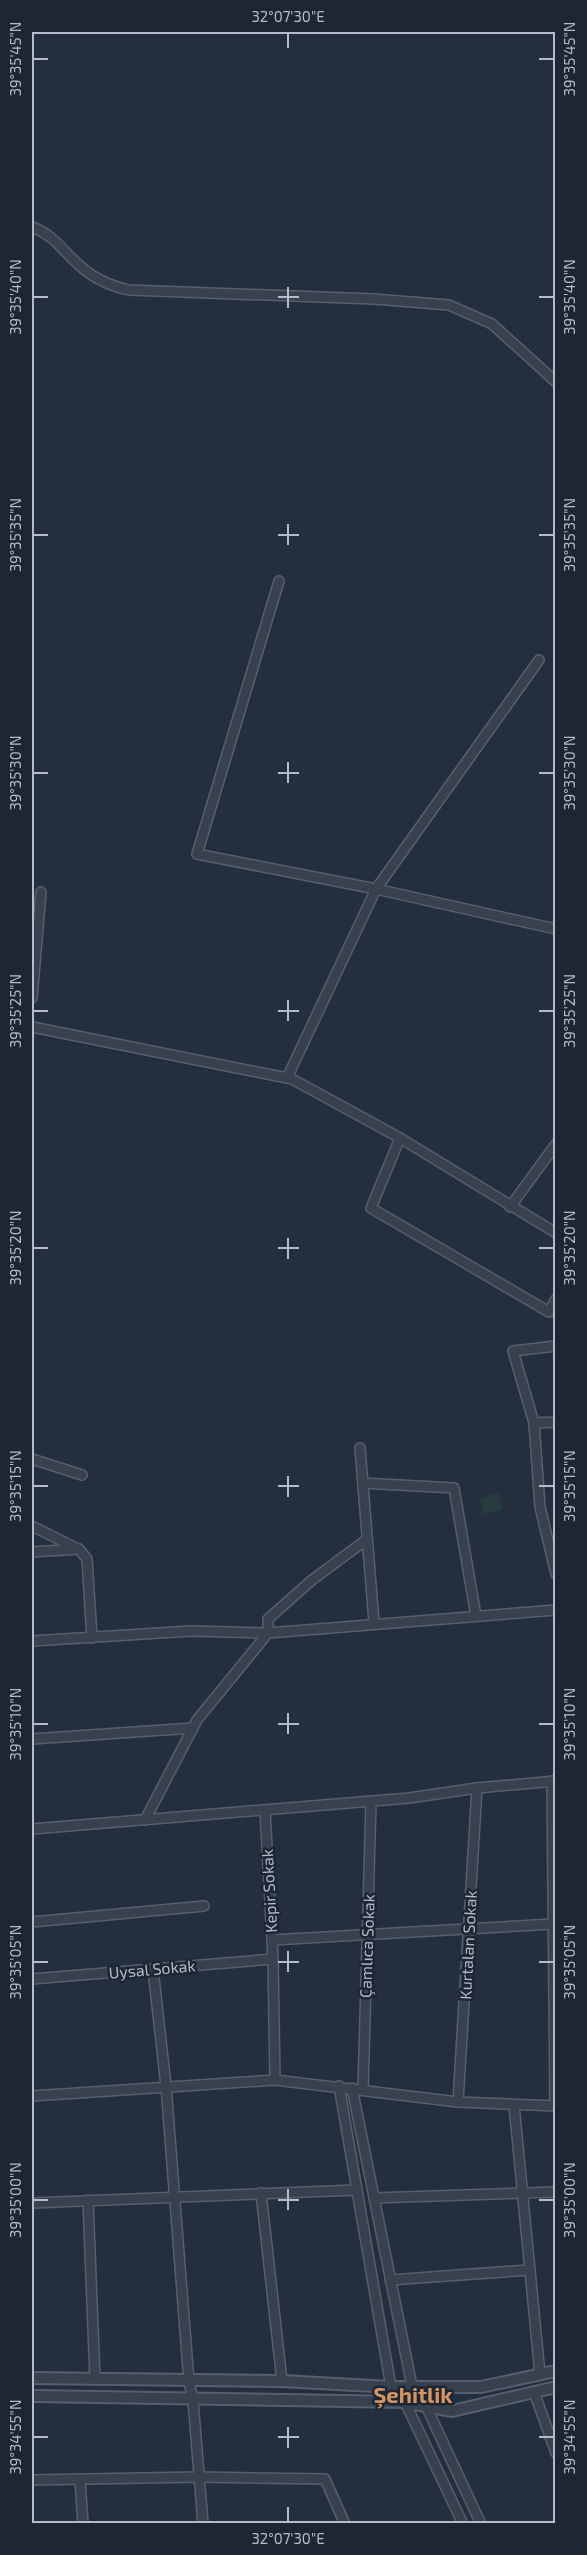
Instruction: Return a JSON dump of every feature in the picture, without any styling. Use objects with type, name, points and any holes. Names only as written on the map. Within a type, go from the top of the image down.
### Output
[{"type":"street","points":[[32,227],[59,242],[77,263],[93,276],[129,290],[362,298],[449,305],[492,324],[555,382]]},
{"type":"street","points":[[279,580],[197,854],[555,928]]},
{"type":"street","points":[[287,1078],[375,889],[539,660]]},
{"type":"street","points":[[32,998],[41,892]]},
{"type":"street","points":[[32,1027],[287,1078],[400,1138],[555,1233]]},
{"type":"street","points":[[400,1138],[371,1208],[549,1311],[555,1299]]},
{"type":"street","points":[[510,1207],[555,1144]]},
{"type":"street","points":[[555,1346],[513,1351],[534,1423],[540,1507],[555,1574]]},
{"type":"street","points":[[534,1423],[555,1422]]},
{"type":"street","points":[[360,1448],[374,1622]]},
{"type":"street","points":[[32,1459],[82,1475]]},
{"type":"street","points":[[363,1483],[454,1488],[476,1616]]},
{"type":"street","points":[[32,1526],[79,1549],[87,1559],[92,1638]]},
{"type":"street","points":[[145,1820],[193,1728],[268,1633],[268,1619],[312,1580],[366,1540]]},
{"type":"street","points":[[32,1552],[79,1549]]},
{"type":"street","points":[[32,1641],[191,1631],[268,1633],[374,1622],[555,1610]]},
{"type":"street","points":[[32,1739],[193,1728]]},
{"type":"street","points":[[32,1829],[371,1802],[477,1788],[554,1781],[555,2106],[458,2102],[276,2080],[32,2096]]},
{"type":"street","name":"Kurtalan Sokak","points":[[458,2102],[477,1788]]},
{"type":"street","name":"Çamlıca Sokak","points":[[363,2090],[371,1802]]},
{"type":"street","name":"Kepir Sokak","points":[[265,1810],[273,1959],[276,2080]]},
{"type":"street","points":[[32,1922],[204,1906]]},
{"type":"street","points":[[272,1940],[553,1924]]},
{"type":"street","name":"Uysal Sokak","points":[[32,1979],[273,1959]]},
{"type":"street","points":[[153,1969],[166,2086],[189,2382],[193,2400],[203,2523]]},
{"type":"street","points":[[339,2086],[391,2387],[405,2402],[463,2523]]},
{"type":"street","points":[[352,2088],[412,2386],[426,2406],[481,2523]]},
{"type":"street","points":[[514,2105],[540,2374]]},
{"type":"street","points":[[32,2203],[357,2190]]},
{"type":"street","points":[[374,2198],[555,2192]]},
{"type":"street","points":[[261,2193],[282,2381]]},
{"type":"street","points":[[88,2200],[95,2379]]},
{"type":"street","points":[[390,2280],[529,2270]]},
{"type":"street","points":[[32,2379],[282,2381],[391,2387],[481,2387],[555,2371]]},
{"type":"street","points":[[32,2396],[405,2402],[453,2411],[555,2387]]},
{"type":"street","points":[[534,2392],[555,2453]]},
{"type":"street","points":[[32,2480],[198,2477],[325,2479],[345,2523]]},
{"type":"street","points":[[80,2479],[83,2523]]},
{"type":"green space","points":[[498,1493],[502,1510],[483,1514],[479,1498]]},
{"type":"district","name":"Şehitlik","points":[[413,2395]]}]
